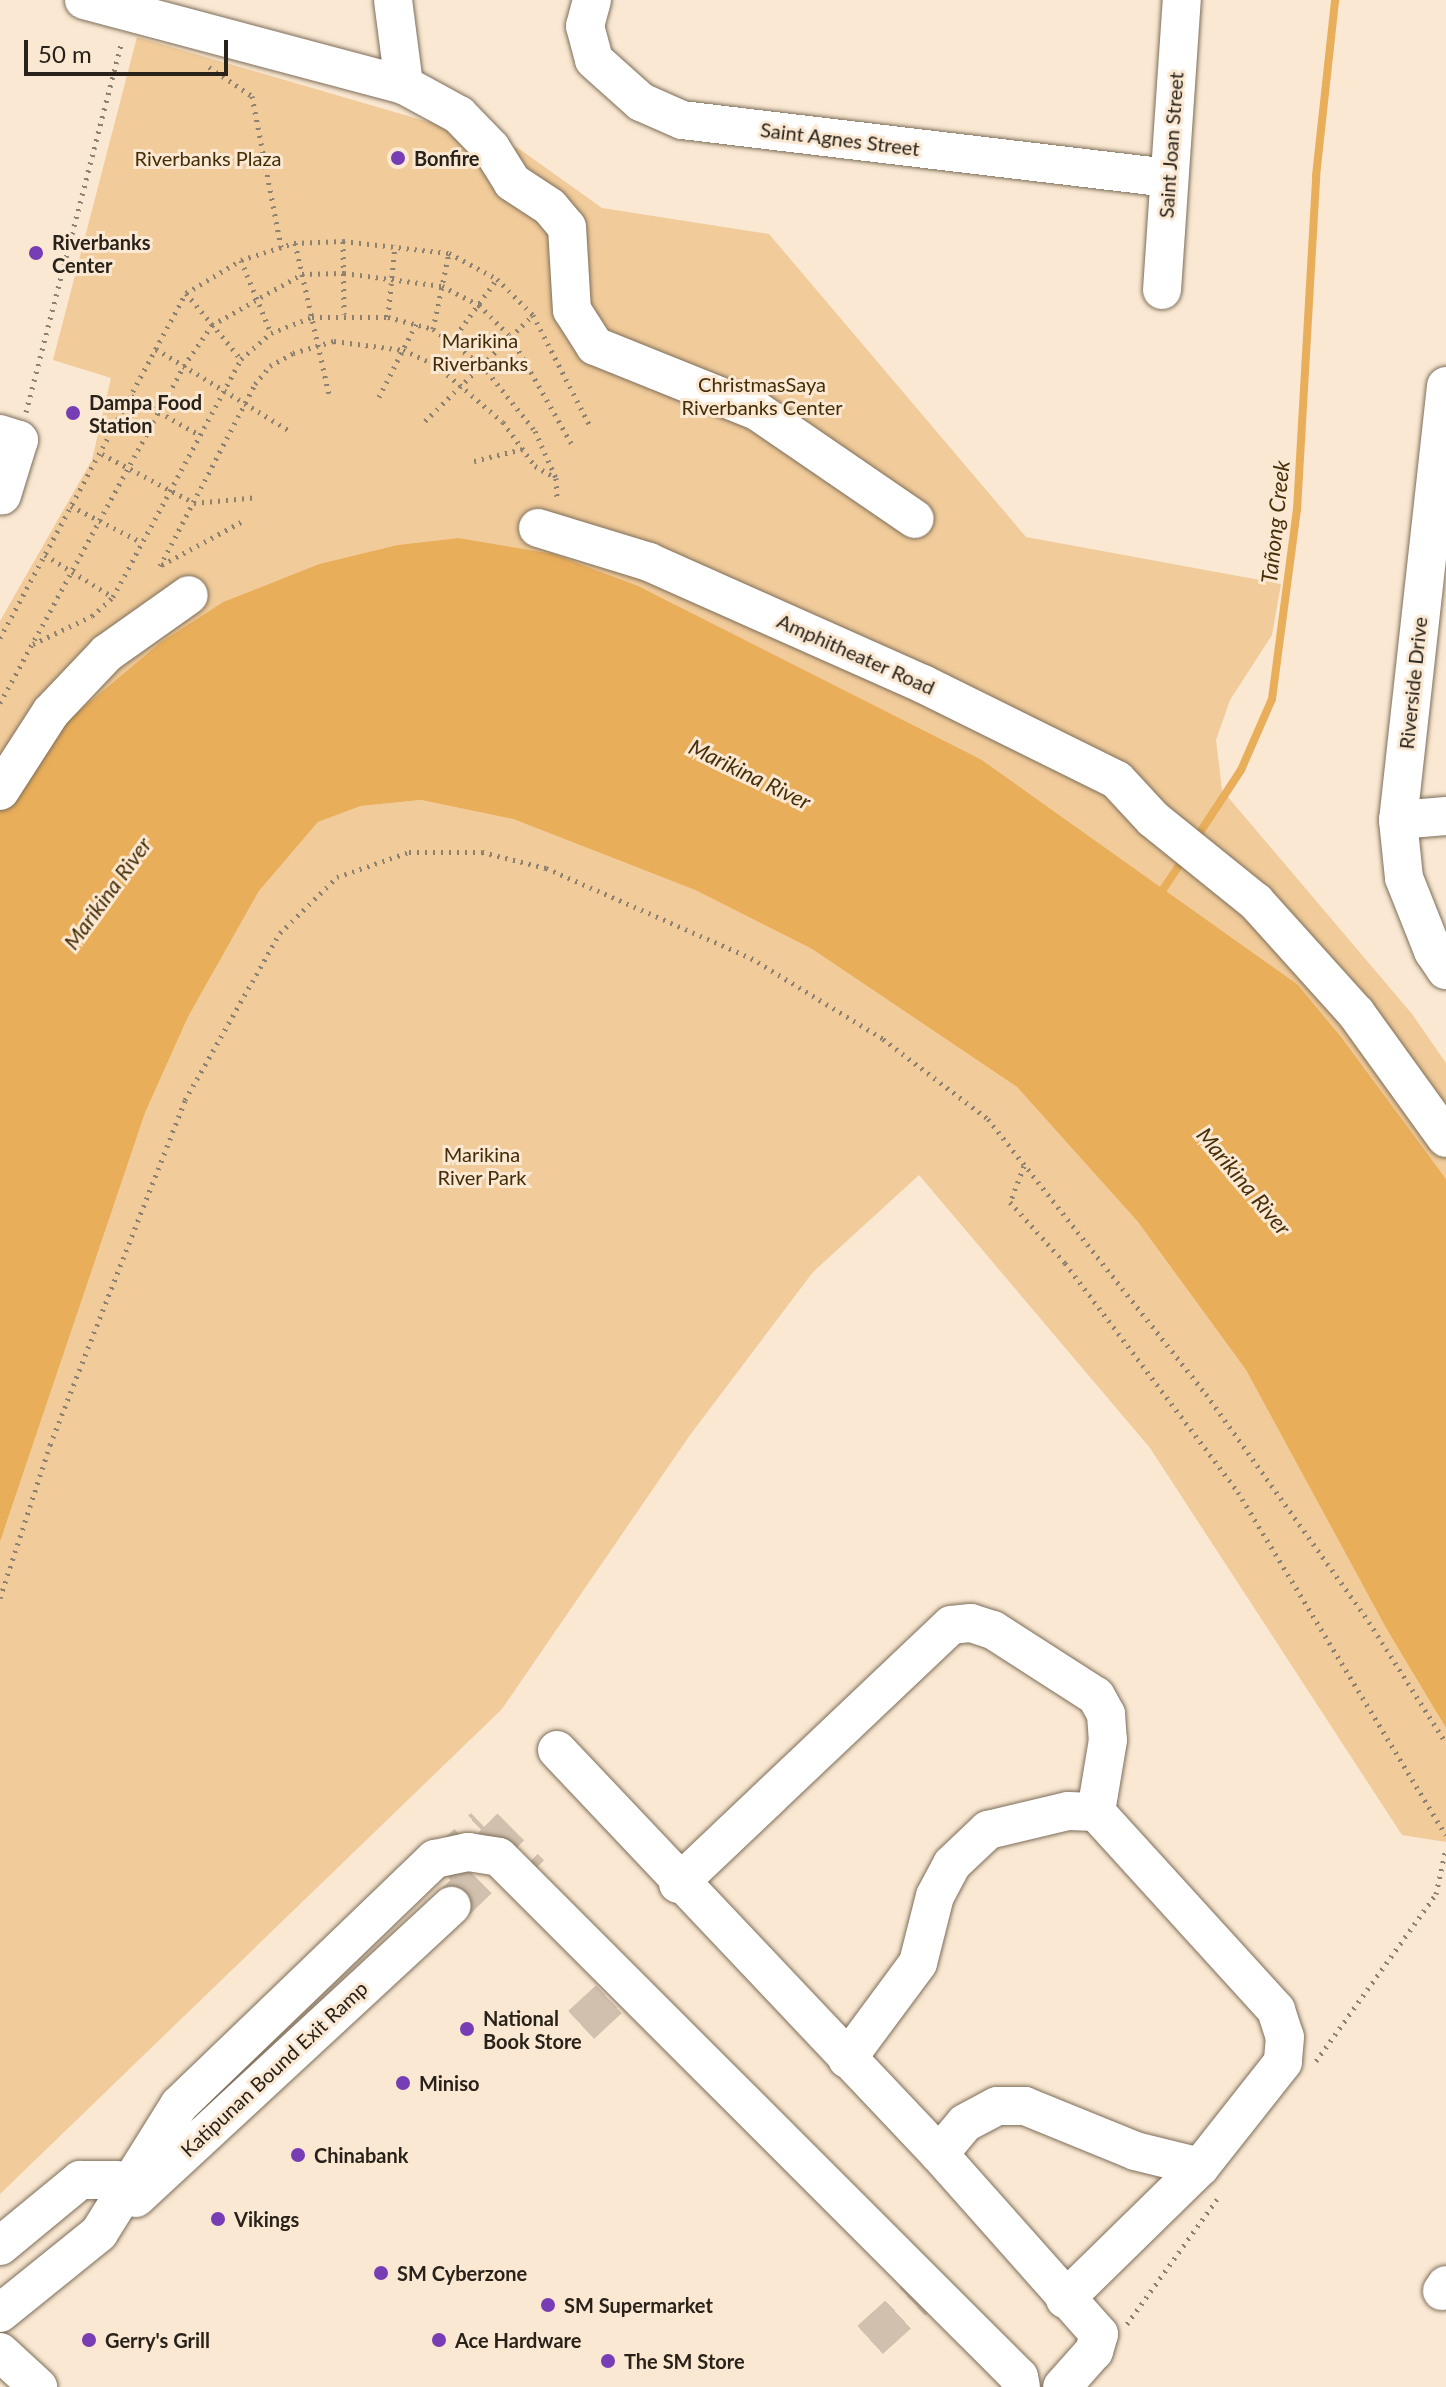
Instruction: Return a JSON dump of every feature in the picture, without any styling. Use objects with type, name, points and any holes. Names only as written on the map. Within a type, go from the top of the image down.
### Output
[{"type":"street","points":[[84,0],[404,85],[459,115],[491,148],[512,182],[560,216],[571,240],[572,310],[595,346],[757,411],[915,519]]},
{"type":"street","points":[[393,0],[404,85]]},
{"type":"street","name":"Saint Agnes Street","points":[[592,0],[585,26],[594,60],[641,102],[682,120],[1167,178]]},
{"type":"street","name":"Saint Joan Street","points":[[1162,290],[1167,178],[1182,0]]},
{"type":"street","name":"Riverside Drive","points":[[1446,386],[1398,820],[1404,878],[1433,951],[1446,970]]},
{"type":"street","points":[[2,495],[10,437]]},
{"type":"street","name":"Amphitheater Road","points":[[551,532],[649,562],[923,684],[1117,780],[1153,819],[1256,902],[1356,1013],[1446,1138]]},
{"type":"street","points":[[0,791],[51,712],[107,653],[189,595]]},
{"type":"street","points":[[1398,820],[1446,816]]},
{"type":"street","points":[[678,1884],[951,1625],[971,1623],[993,1630],[1096,1696],[1106,1714],[1108,1740],[1096,1812]]},
{"type":"street","points":[[99,2233],[179,2105],[435,1859],[468,1852],[499,1857],[1008,2366],[1038,2385],[1099,2343],[1099,2334],[939,2154],[678,1884],[557,1750]]},
{"type":"street","points":[[847,2059],[918,1963],[935,1896],[952,1864],[988,1830],[1068,1811],[1096,1812],[1276,2010],[1285,2037],[1283,2062],[1200,2167],[1065,2299]]},
{"type":"street","name":"Katipunan Bound Exit Ramp","points":[[0,2313],[99,2233],[451,1906]]},
{"type":"street","points":[[939,2154],[965,2123],[997,2106],[1025,2106],[1135,2151],[1200,2167]]},
{"type":"street","points":[[0,2246],[80,2180],[117,2180]]},
{"type":"street","points":[[0,2352],[38,2387]]},
{"type":"path","points":[[10,437],[125,31]]},
{"type":"path","points":[[203,64],[252,96],[281,247]]},
{"type":"path","points":[[343,241],[344,314]]},
{"type":"path","points":[[0,638],[102,454],[186,293],[241,260],[294,243],[343,241],[449,253],[497,279],[533,315],[589,424]]},
{"type":"path","points":[[294,243],[330,398]]},
{"type":"path","points":[[388,317],[395,245]]},
{"type":"path","points":[[433,329],[449,253]]},
{"type":"path","points":[[241,260],[271,333]]},
{"type":"path","points":[[0,703],[72,576],[98,520],[158,412],[212,325],[256,297],[302,274],[344,273],[442,286],[479,305],[511,337],[573,446]]},
{"type":"path","points":[[451,342],[497,279]]},
{"type":"path","points":[[186,293],[241,359]]},
{"type":"path","points":[[31,644],[92,616],[113,597],[139,541],[241,359],[271,333],[312,317],[344,314],[388,317],[416,324],[433,329],[482,365],[535,431],[556,478],[551,532]]},
{"type":"path","points":[[425,421],[533,315]]},
{"type":"path","points":[[379,397],[416,324]]},
{"type":"path","points":[[241,522],[160,566],[246,404],[270,366],[317,345],[360,342],[403,350],[463,384],[524,449],[535,466],[556,478]]},
{"type":"path","points":[[156,349],[290,431]]},
{"type":"path","points":[[131,396],[198,434]]},
{"type":"path","points":[[474,461],[524,449]]},
{"type":"path","points":[[102,454],[194,503],[257,497]]},
{"type":"path","points":[[71,506],[139,541]]},
{"type":"path","points":[[45,555],[72,576],[113,597]]},
{"type":"path","points":[[0,1598],[50,1445],[185,1100],[280,933],[337,877],[409,852],[482,852],[546,868],[751,958],[883,1039],[988,1119],[1206,1394],[1369,1622],[1446,1743]]},
{"type":"path","points":[[1025,1165],[1010,1202],[1065,1263],[1238,1492],[1446,1835]]},
{"type":"green space","name":"Marikina Riverbanks","points":[[137,37],[518,148],[602,208],[769,234],[1026,537],[1281,584],[1272,635],[1230,700],[1216,740],[1222,790],[1412,1014],[1446,1063],[1446,1179],[1297,984],[982,760],[458,538],[397,545],[319,564],[223,602],[161,642],[74,715],[37,756],[0,811],[0,621],[92,460],[111,378],[53,360]]},
{"type":"green space","name":"Marikina River Park","points":[[421,800],[513,819],[695,890],[812,949],[1017,1087],[1138,1222],[1246,1370],[1386,1628],[1446,1728],[1446,1842],[1402,1835],[1150,1448],[919,1175],[813,1272],[690,1435],[502,1709],[0,2194],[0,1542],[145,1113],[188,1017],[259,891],[318,822],[361,806]]},
{"type":"water","name":"Marikina River","points":[[458,538],[553,554],[638,586],[982,760],[1297,984],[1341,1037],[1446,1179],[1446,1728],[1386,1628],[1246,1370],[1138,1222],[1017,1087],[812,949],[695,890],[513,819],[421,800],[361,806],[318,822],[259,891],[188,1017],[145,1113],[0,1542],[0,811],[37,756],[74,715],[161,642],[223,602],[319,564],[397,545]]},
{"type":"waterway","name":"Tañong Creek","points":[[1195,840],[1241,770],[1272,699],[1297,510],[1316,176],[1335,0]]},
{"type":"waterway","name":"Tañong Creek","points":[[1158,897],[1184,858]]},
{"type":"tunnel","points":[[440,1869],[484,1827],[531,1874]]},
{"type":"tunnel","points":[[451,1906],[508,1851]]},
{"type":"tunnel","points":[[581,2025],[633,1977]]},
{"type":"tunnel","points":[[870,2340],[935,2281]]},
{"type":"place","name":"Bonfire","points":[[398,158]]},
{"type":"place","name":"Riverbanks Center","points":[[36,253]]},
{"type":"place","name":"Dampa Food Station","points":[[73,413]]},
{"type":"place","name":"National Book Store","points":[[467,2029]]},
{"type":"place","name":"Miniso","points":[[403,2083]]},
{"type":"place","name":"Chinabank","points":[[298,2155]]},
{"type":"place","name":"Vikings","points":[[218,2219]]},
{"type":"place","name":"SM Cyberzone","points":[[381,2273]]},
{"type":"place","name":"SM Supermarket","points":[[548,2305]]},
{"type":"place","name":"Gerry's Grill","points":[[89,2340]]},
{"type":"place","name":"Ace Hardware","points":[[439,2340]]},
{"type":"place","name":"The SM Store","points":[[608,2361]]},
{"type":"park label","name":"Riverbanks Plaza","points":[[208,158]]},
{"type":"park label","name":"ChristmasSaya Riverbanks Center","points":[[762,396]]}]
